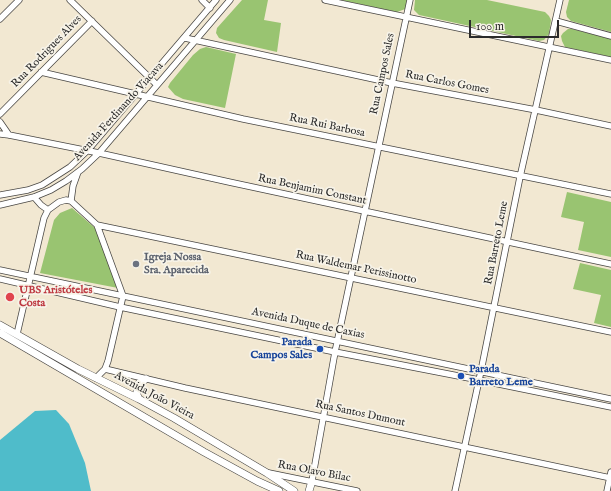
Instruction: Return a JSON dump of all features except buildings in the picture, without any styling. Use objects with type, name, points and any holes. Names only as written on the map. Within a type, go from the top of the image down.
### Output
[{"type":"main road","name":"Avenida João Vieira","points":[[0,325],[96,378],[139,399],[267,473],[294,491]]},
{"type":"main road","name":"Avenida João Vieira","points":[[0,333],[204,452],[257,482],[279,491]]},
{"type":"main road","points":[[139,399],[137,395],[137,387],[139,383],[146,379]]},
{"type":"main road","points":[[310,491],[312,481]]},
{"type":"street","points":[[0,19],[19,0]]},
{"type":"street","points":[[70,0],[157,85]]},
{"type":"street","points":[[202,0],[210,8]]},
{"type":"street","name":"Avenida Ferdinando Viacava","points":[[0,195],[28,190],[42,185],[70,167],[88,150],[137,95],[216,0]]},
{"type":"street","name":"Avenida Ferdinando Viacava","points":[[0,204],[34,197],[51,190],[78,172],[98,153],[230,0]]},
{"type":"street","points":[[325,0],[611,60]]},
{"type":"street","name":"Rua Campos Sales","points":[[312,481],[350,277],[410,0]]},
{"type":"street","name":"Rua Barreto Leme","points":[[455,491],[520,177],[560,0]]},
{"type":"street","name":"Rua Rodrigues Alves","points":[[0,114],[92,21]]},
{"type":"street","points":[[556,21],[611,36]]},
{"type":"street","name":"Rua Carlos Gomes","points":[[185,38],[392,83],[536,110],[611,126]]},
{"type":"street","name":"Rua Rui Barbosa","points":[[41,72],[243,119],[520,177],[611,194]]},
{"type":"street","points":[[0,122],[9,135]]},
{"type":"street","name":"Rua Benjamim Constant","points":[[0,134],[88,150],[611,264]]},
{"type":"street","points":[[71,201],[73,186],[78,172]]},
{"type":"street","points":[[34,197],[40,205],[48,210]]},
{"type":"street","points":[[17,334],[42,226],[48,210],[59,202],[66,200],[71,201],[97,225],[123,296],[105,369],[96,378]]},
{"type":"street","name":"Rua Waldemar Perissinotto","points":[[97,225],[611,332]]},
{"type":"street","name":"Avenida Duque de Caxias","points":[[0,270],[611,399]]},
{"type":"street","name":"Avenida Duque de Caxias","points":[[0,279],[120,307],[611,407]]},
{"type":"street","name":"Rua Santos Dumont","points":[[105,369],[146,379],[611,476]]},
{"type":"street","name":"Rua Olavo Bilac","points":[[267,473],[357,491]]},
{"type":"street","points":[[607,491],[611,476]]},
{"type":"green space","points":[[242,0],[268,0],[264,20],[281,23],[277,52],[219,38],[216,33],[217,28]]},
{"type":"green space","points":[[341,0],[410,0],[408,8],[397,12]]},
{"type":"green space","points":[[415,0],[487,0],[545,12],[551,20],[549,34],[544,40],[539,41],[419,15],[414,10]]},
{"type":"green space","points":[[569,0],[611,0],[611,32],[571,21],[567,17],[566,12]]},
{"type":"green space","points":[[568,29],[611,39],[611,57],[565,47],[561,36]]},
{"type":"green space","points":[[206,47],[236,54],[225,108],[183,99],[175,95],[168,87],[193,55],[200,49]]},
{"type":"green space","points":[[567,192],[611,202],[611,257],[578,250],[584,222],[561,217]]},
{"type":"green space","points":[[72,208],[95,228],[118,288],[40,273],[54,220],[60,213]]},
{"type":"green space","points":[[580,263],[611,270],[611,327],[594,323],[601,295],[573,289]]},
{"type":"water","points":[[56,410],[69,424],[85,463],[91,491],[0,491],[0,440],[35,411]]},
{"type":"place","name":"Igreja Nossa Sra. Aparecida","points":[[136,264]]},
{"type":"place","name":"UBS Aristóteles Costa","points":[[10,297]]},
{"type":"place","name":"Parada Campos Sales","points":[[320,349]]},
{"type":"place","name":"Parada Barreto Leme","points":[[461,376]]}]
